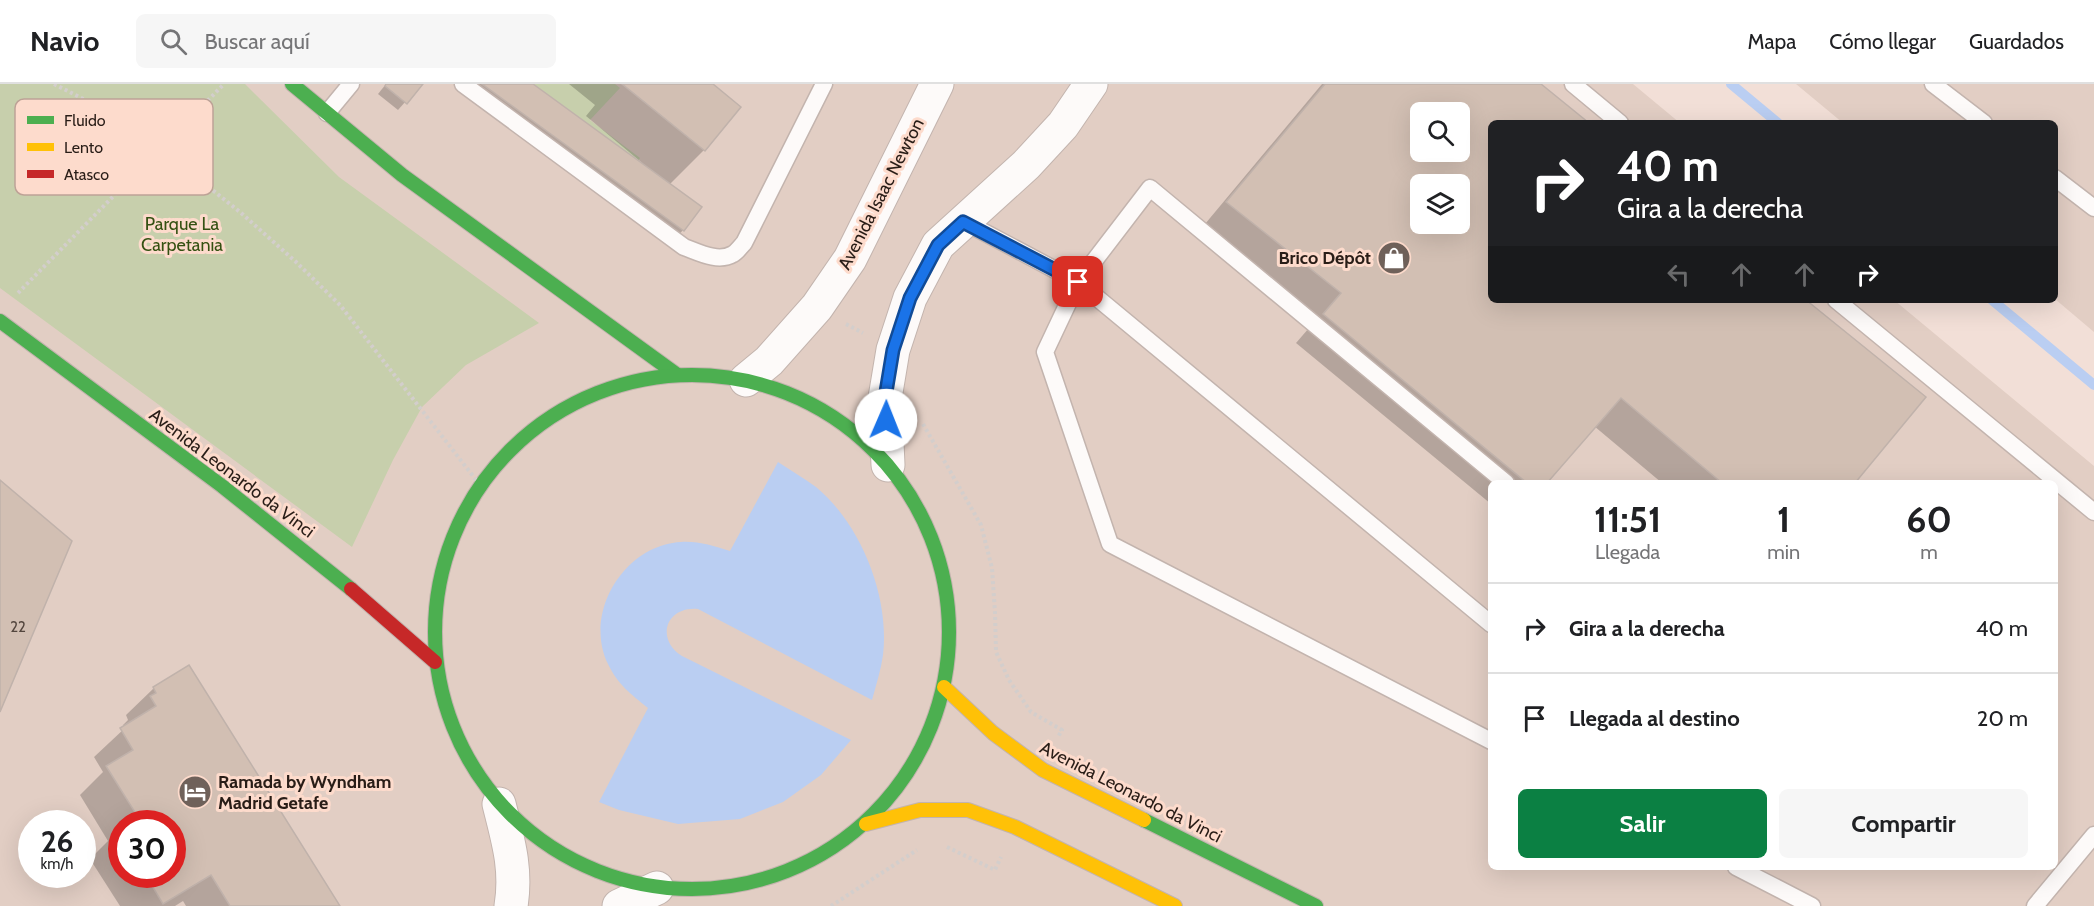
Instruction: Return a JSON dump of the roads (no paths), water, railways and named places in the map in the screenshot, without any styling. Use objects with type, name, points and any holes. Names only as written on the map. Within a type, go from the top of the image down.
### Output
[{"type":"street","points":[[292,84],[402,175],[676,374]]},
{"type":"street","name":"Avenida Isaac Newton","points":[[746,380],[769,361],[817,307],[850,259],[938,84]]},
{"type":"street","points":[[888,465],[885,398],[893,350],[910,298],[938,245],[1026,165],[1063,125],[1091,84]]},
{"type":"street","name":"Avenida Leonardo da Vinci","points":[[0,321],[238,498],[354,590],[435,662]]},
{"type":"street","points":[[676,374],[746,380],[797,397],[846,426],[888,465],[922,515],[942,568],[950,628],[945,687],[929,736],[902,783],[866,824],[823,855],[760,882],[706,890],[657,888],[597,872],[541,842],[499,804],[468,761],[446,711],[435,662],[434,608],[446,551],[469,500],[499,459],[550,416],[609,387],[676,374]]},
{"type":"street","name":"Avenida Leonardo da Vinci","points":[[945,687],[993,733],[1043,770],[1316,906]]},
{"type":"street","points":[[499,804],[512,855],[514,887],[511,906]]},
{"type":"street","points":[[866,824],[920,810],[950,808],[968,810],[1015,827],[1175,906]]},
{"type":"street","points":[[619,906],[657,888]]},
{"type":"lane","points":[[327,113],[351,84]]},
{"type":"lane","points":[[463,84],[684,247],[705,255],[721,257],[733,254],[744,243],[824,84]]},
{"type":"lane","points":[[1573,84],[1616,120]]},
{"type":"lane","points":[[1934,84],[1980,120]]},
{"type":"lane","points":[[2058,180],[2094,208]]},
{"type":"lane","points":[[1488,739],[1110,544],[1045,352],[1078,282],[1150,188],[1502,480]]},
{"type":"lane","points":[[963,222],[1078,282],[1488,622]]},
{"type":"lane","points":[[1840,303],[2055,480]]},
{"type":"lane","points":[[2058,482],[2094,512]]},
{"type":"lane","points":[[2035,906],[2094,835]]},
{"type":"lane","points":[[1742,870],[1812,906]]},
{"type":"lane","points":[[1760,870],[1772,885]]},
{"type":"water","points":[[778,462],[816,487],[832,502],[859,541],[869,563],[882,609],[884,633],[882,661],[872,700],[698,609],[687,609],[672,618],[668,625],[669,641],[682,656],[851,740],[821,775],[783,802],[740,819],[678,824],[619,810],[599,802],[648,708],[625,689],[616,678],[608,664],[602,644],[601,624],[605,604],[614,585],[626,568],[642,555],[660,546],[694,542],[730,551]]},
{"type":"waterway","points":[[1731,84],[1774,120]]},
{"type":"waterway","points":[[1996,303],[2094,385]]},
{"type":"place","name":"Brico Dépôt","points":[[1394,258]]},
{"type":"place","name":"Ramada by Wyndham Madrid Getafe","points":[[195,792]]},
{"type":"park label","name":"Parque La Carpetania","points":[[182,234]]}]
